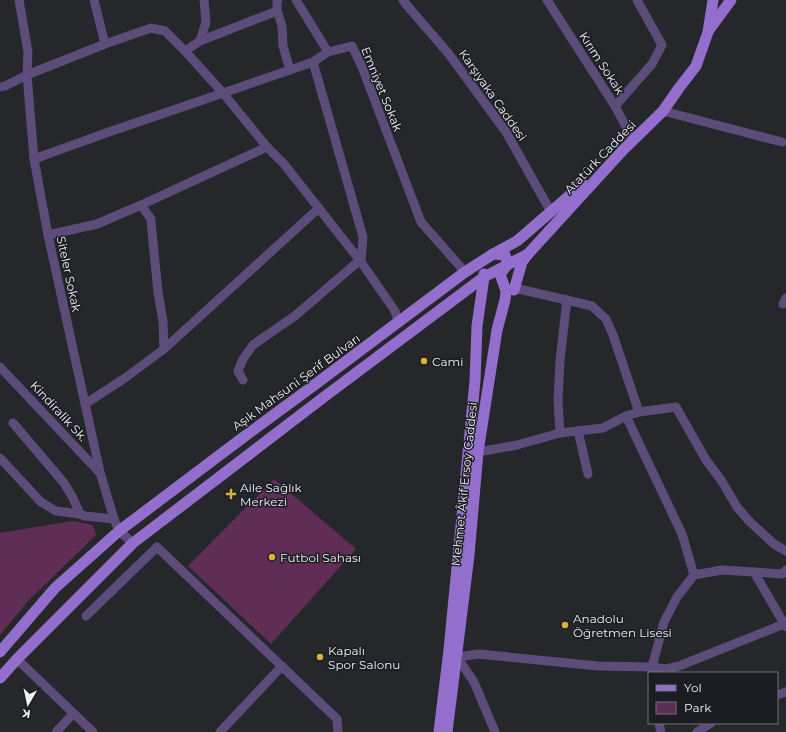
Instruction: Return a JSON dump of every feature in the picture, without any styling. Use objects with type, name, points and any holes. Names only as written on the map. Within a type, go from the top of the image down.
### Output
[{"type":"main road","name":"Atatürk Caddesi","points":[[484,277],[528,254],[623,150],[663,112],[696,66],[708,32],[713,0]]},
{"type":"main road","name":"Atatürk Caddesi","points":[[708,32],[730,0]]},
{"type":"main road","name":"Aşık Mahsuni Şerif Bulvarı","points":[[0,652],[55,588],[119,531],[399,323],[465,272],[517,241],[623,150]]},
{"type":"main road","points":[[494,254],[506,255],[508,264]]},
{"type":"main road","points":[[510,290],[522,262],[528,254]]},
{"type":"main road","name":"Mehmet Âkif Ersoy Caddesi","points":[[439,732],[449,650],[475,382],[477,326],[484,277],[482,261]]},
{"type":"main road","name":"Mehmet Âkif Ersoy Caddesi","points":[[447,732],[469,555],[478,452],[497,330],[505,300],[510,290],[500,274],[508,264]]},
{"type":"main road","points":[[0,678],[17,659],[133,543],[484,277]]},
{"type":"street","name":"Siteler Sokak","points":[[19,0],[28,52],[27,75],[34,159],[48,235],[100,472],[119,531],[133,543]]},
{"type":"street","points":[[94,0],[105,44]]},
{"type":"street","points":[[200,41],[206,22],[204,0]]},
{"type":"street","points":[[278,0],[277,10],[282,26],[283,46],[290,70]]},
{"type":"street","points":[[296,0],[328,52]]},
{"type":"street","name":"Karşıyaka Caddesi","points":[[403,0],[448,53],[506,132],[551,212]]},
{"type":"street","name":"Kırım Sokak","points":[[547,0],[615,106],[633,140]]},
{"type":"street","points":[[615,106],[652,64],[662,45],[637,0]]},
{"type":"street","points":[[185,51],[200,41],[277,10]]},
{"type":"street","points":[[0,87],[6,86],[27,75],[105,44],[151,28],[165,31],[185,51],[284,164],[361,261],[395,311],[399,323]]},
{"type":"street","name":"Emniyet Sokak","points":[[34,159],[314,62],[328,52],[352,46],[362,68],[421,222],[465,272]]},
{"type":"street","points":[[243,380],[238,371],[243,358],[253,345],[296,315],[361,261],[363,237],[314,62]]},
{"type":"street","points":[[663,112],[782,142]]},
{"type":"street","points":[[48,235],[97,224],[267,146]]},
{"type":"street","points":[[141,205],[152,219],[158,292],[163,320],[164,349]]},
{"type":"street","points":[[85,404],[125,378],[164,349],[319,208]]},
{"type":"street","points":[[510,290],[519,289],[592,306],[606,319],[613,335],[639,412]]},
{"type":"street","points":[[560,434],[558,400],[560,360],[567,300]]},
{"type":"street","name":"Kindiralik Sk.","points":[[0,366],[100,472]]},
{"type":"street","points":[[467,458],[478,452],[517,445],[560,434],[603,428],[626,416],[639,412],[676,407],[706,460],[721,480],[737,507],[749,521],[774,544],[786,551]]},
{"type":"street","points":[[626,416],[682,534],[694,575]]},
{"type":"street","points":[[13,424],[64,483],[80,514]]},
{"type":"street","points":[[578,431],[588,474]]},
{"type":"street","points":[[0,458],[41,502],[56,511],[114,519]]},
{"type":"street","points":[[86,616],[157,547],[337,719],[338,732]]},
{"type":"street","points":[[652,670],[664,622],[677,597],[694,575],[722,570],[782,574],[786,570]]},
{"type":"street","points":[[495,732],[474,682],[457,657],[479,654],[652,670],[679,666],[785,626],[754,572]]},
{"type":"street","points":[[17,659],[93,732]]},
{"type":"street","points":[[220,732],[282,666]]},
{"type":"street","points":[[56,732],[73,714]]},
{"type":"street","points":[[697,732],[709,724]]},
{"type":"green space","name":"Futbol Sahası","points":[[274,479],[356,549],[271,644],[188,566]]},
{"type":"green space","points":[[73,521],[93,525],[96,535],[29,600],[0,635],[0,533]]},
{"type":"place","name":"Cami","points":[[424,361]]},
{"type":"place","name":"Aile Sağlık Merkezi","points":[[231,494]]},
{"type":"place","name":"Futbol Sahası","points":[[272,557]]},
{"type":"place","name":"Anadolu Öğretmen Lisesi","points":[[565,625]]},
{"type":"place","name":"Kapalı Spor Salonu","points":[[320,657]]}]
